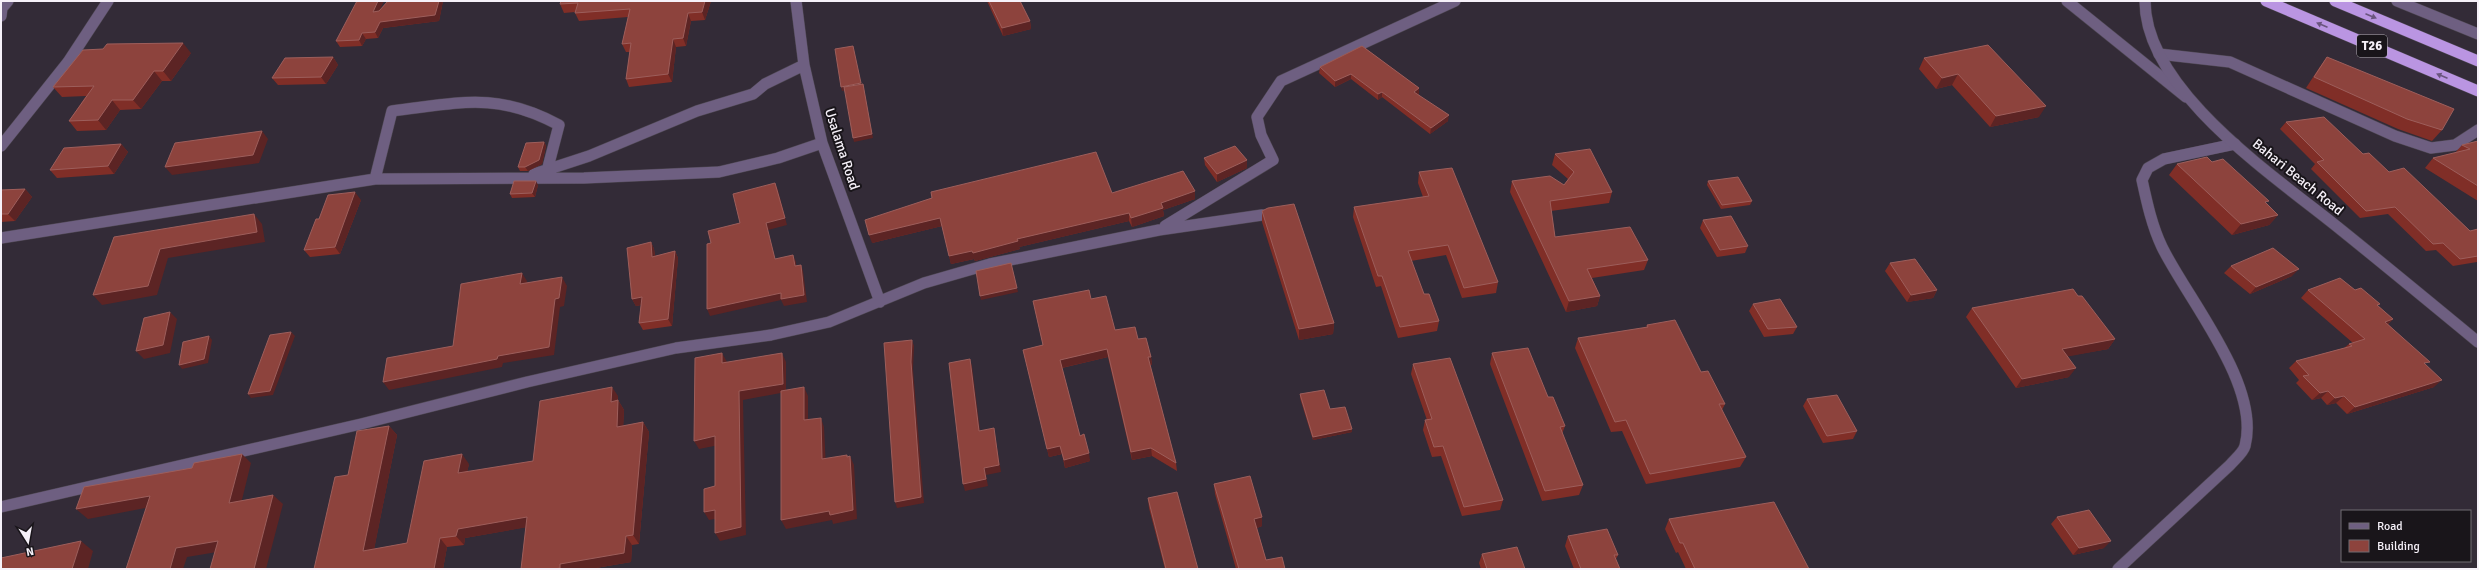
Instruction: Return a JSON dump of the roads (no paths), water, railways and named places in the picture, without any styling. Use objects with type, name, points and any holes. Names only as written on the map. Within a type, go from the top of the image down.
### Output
[{"type":"highway","name":"T26","points":[[2266,1],[2478,91]]},
{"type":"highway","name":"T26","points":[[2335,1],[2478,61]]},
{"type":"street","points":[[1,16],[2,8],[8,1]]},
{"type":"street","points":[[1,146],[68,62],[108,1]]},
{"type":"street","name":"Usalama Road","points":[[796,1],[804,66],[822,142],[880,302]]},
{"type":"street","points":[[1159,230],[1273,160],[1261,135],[1257,117],[1281,81],[1425,13],[1455,1]]},
{"type":"street","points":[[2067,1],[2199,108]]},
{"type":"street","name":"Bahari Beach Road","points":[[2145,1],[2147,24],[2159,54],[2199,108],[2235,144],[2427,298],[2478,342]]},
{"type":"street","points":[[2397,1],[2478,34]]},
{"type":"street","points":[[2159,54],[2230,62],[2395,136],[2432,148],[2455,145],[2478,130]]},
{"type":"street","points":[[508,179],[547,171],[589,156],[697,111],[753,94],[765,84],[804,66]]},
{"type":"street","points":[[375,179],[392,111],[469,103],[498,102],[520,107],[559,125],[547,171]]},
{"type":"street","points":[[1,238],[375,179],[508,179],[719,172],[778,158],[822,142]]},
{"type":"street","points":[[2118,569],[2230,465],[2245,447],[2248,425],[2228,361],[2163,248],[2152,223],[2142,180],[2148,168],[2164,159],[2235,144]]},
{"type":"street","points":[[1,507],[16,502],[361,424],[527,382],[668,350],[771,335],[829,322],[924,283],[990,264],[1159,230],[1262,215]]}]
